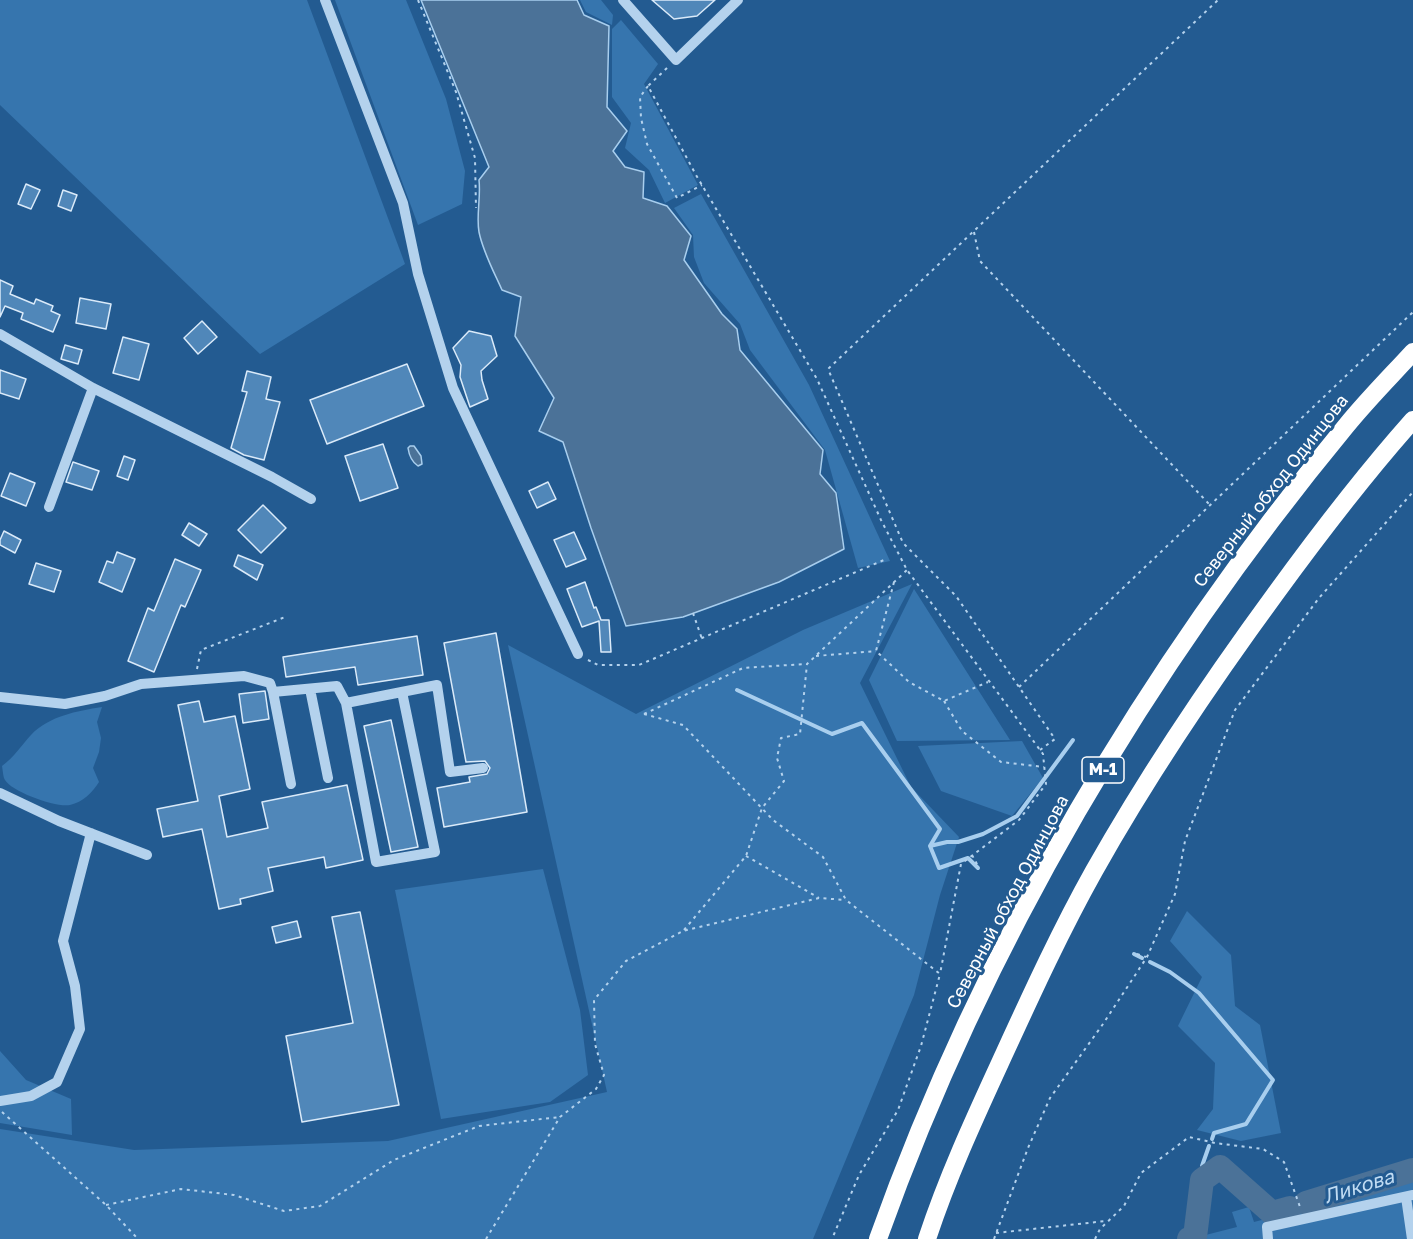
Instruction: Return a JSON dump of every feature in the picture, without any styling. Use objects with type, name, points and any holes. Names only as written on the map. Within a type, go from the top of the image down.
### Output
[{"type":"highway","name":"Северный обход Одинцова","points":[[878,1239],[891,1201],[941,1080],[998,959],[1056,850],[1126,730],[1182,643],[1264,530],[1347,424],[1413,352]]},
{"type":"highway","name":"М-1","points":[[927,1239],[991,1082],[1040,976],[1094,872],[1163,756],[1222,667],[1384,452],[1413,420]]},
{"type":"street","points":[[325,0],[403,203],[418,274],[453,388],[578,654]]},
{"type":"street","points":[[623,0],[676,60],[738,0]]},
{"type":"street","points":[[0,334],[93,388],[273,477],[310,499]]},
{"type":"street","points":[[49,507],[93,388]]},
{"type":"street","points":[[0,697],[65,704],[105,696],[141,684],[244,676],[270,683],[291,784]]},
{"type":"street","points":[[346,703],[437,685],[450,772],[483,768]]},
{"type":"street","points":[[273,692],[337,686],[346,703],[376,862],[435,852],[402,692]]},
{"type":"street","points":[[310,689],[328,778]]},
{"type":"street","points":[[0,793],[147,855]]},
{"type":"street","points":[[0,1101],[31,1096],[57,1082],[80,1029],[75,986],[63,941],[91,833]]},
{"type":"street","points":[[1268,1239],[1267,1227],[1409,1196],[1412,1239]]},
{"type":"path","points":[[418,0],[456,92],[475,158],[476,208]]},
{"type":"path","points":[[1040,750],[1055,739],[956,596],[903,543],[828,369],[1218,0]]},
{"type":"path","points":[[676,60],[648,86],[640,97],[641,118],[647,144],[677,198],[702,185]]},
{"type":"path","points":[[648,86],[702,185],[817,379],[881,520],[907,570],[1043,754],[1046,784],[1019,820],[961,864],[940,974],[921,1046],[898,1110],[859,1175],[832,1239]]},
{"type":"path","points":[[973,231],[980,261],[1209,504]]},
{"type":"path","points":[[1018,687],[1413,312]]},
{"type":"path","points":[[994,1239],[1028,1148],[1050,1098],[1110,1015],[1147,957],[1175,894],[1185,840],[1235,710],[1319,598],[1413,492]]},
{"type":"path","points":[[578,654],[598,665],[639,665],[884,560]]},
{"type":"path","points":[[907,570],[807,664],[743,669],[644,714],[683,725],[773,820],[823,857],[846,900],[940,974]]},
{"type":"path","points":[[876,651],[894,582]]},
{"type":"path","points":[[693,613],[702,639]]},
{"type":"path","points":[[194,680],[201,650],[285,617]]},
{"type":"path","points":[[816,656],[876,651],[909,682],[944,701],[962,731],[1001,762],[1044,767]]},
{"type":"path","points":[[683,931],[746,856],[762,808],[784,780],[777,758],[781,738],[800,734],[807,664]]},
{"type":"path","points":[[944,701],[989,681]]},
{"type":"path","points":[[972,855],[978,866]]},
{"type":"path","points":[[746,856],[819,898]]},
{"type":"path","points":[[486,1239],[560,1117],[596,1089],[604,1075],[595,1044],[594,1000],[626,961],[683,931],[819,898],[846,900]]},
{"type":"path","points":[[1137,954],[1147,957]]},
{"type":"path","points":[[0,1110],[106,1205],[138,1239]]},
{"type":"path","points":[[106,1205],[181,1189],[234,1195],[284,1211],[320,1206],[394,1161],[479,1126],[560,1117]]},
{"type":"path","points":[[1095,1239],[1100,1229],[1124,1206],[1141,1173],[1189,1137],[1263,1149],[1284,1162],[1303,1219]]},
{"type":"path","points":[[996,1233],[1108,1221]]},
{"type":"shaded area","points":[[0,0],[307,0],[405,264],[260,354],[0,105]]},
{"type":"shaded area","points":[[335,0],[406,0],[446,99],[465,171],[462,204],[418,225]]},
{"type":"shaded area","points":[[421,0],[577,0],[584,15],[609,26],[607,107],[627,131],[613,151],[625,167],[644,172],[643,198],[667,206],[691,236],[684,260],[722,314],[737,329],[740,350],[823,450],[820,474],[836,493],[844,549],[779,582],[683,617],[626,626],[563,442],[539,431],[554,398],[515,336],[521,297],[502,290],[483,247],[478,226],[479,180],[489,167]]},
{"type":"shaded area","points":[[580,0],[601,0],[613,15],[612,25],[586,12]]},
{"type":"shaded area","points":[[621,20],[658,64],[644,84],[698,185],[665,203],[649,170],[625,148],[631,123],[612,97],[612,29]]},
{"type":"shaded area","points":[[701,194],[809,385],[890,561],[858,568],[825,450],[750,350],[740,324],[704,283],[694,257],[693,235],[674,208]]},
{"type":"shaded area","points":[[414,446],[421,456],[422,464],[418,466],[412,460],[408,448]]},
{"type":"shaded area","points":[[912,584],[860,683],[911,787],[959,837],[940,895],[914,995],[813,1239],[0,1239],[0,1129],[134,1150],[388,1141],[607,1092],[508,645],[636,714],[803,630]]},
{"type":"shaded area","points":[[914,589],[1010,740],[897,741],[869,680]]},
{"type":"shaded area","points":[[102,707],[97,722],[101,738],[99,752],[93,768],[99,782],[83,799],[70,805],[55,804],[25,794],[9,785],[5,780],[2,766],[38,729],[64,715]]},
{"type":"shaded area","points":[[1022,741],[1043,778],[1012,816],[941,791],[918,746]]},
{"type":"shaded area","points":[[543,869],[580,1010],[588,1075],[550,1102],[441,1119],[395,890]]},
{"type":"shaded area","points":[[1187,911],[1231,955],[1235,1006],[1260,1025],[1281,1133],[1241,1141],[1197,1130],[1213,1109],[1215,1063],[1178,1026],[1202,977],[1170,941]]},
{"type":"shaded area","points":[[0,1051],[26,1080],[71,1099],[72,1135],[0,1123]]},
{"type":"shaded area","points":[[1413,1181],[1413,1239],[1190,1239],[1237,1227],[1232,1212],[1249,1207],[1254,1222]]},
{"type":"building","points":[[652,0],[715,0],[697,16],[674,19]]},
{"type":"building","points":[[26,184],[40,190],[31,209],[18,204]]},
{"type":"building","points":[[63,190],[77,195],[71,211],[58,206]]},
{"type":"building","points":[[0,280],[13,286],[10,294],[34,304],[36,299],[53,306],[51,311],[60,315],[53,332],[21,319],[23,313],[5,306],[0,317]]},
{"type":"building","points":[[80,298],[111,304],[106,329],[76,323]]},
{"type":"building","points":[[202,321],[217,337],[198,354],[184,338]]},
{"type":"building","points":[[469,331],[491,336],[497,356],[481,371],[488,399],[470,407],[460,377],[461,365],[453,348]]},
{"type":"building","points":[[123,337],[149,344],[139,380],[113,373]]},
{"type":"building","points":[[65,345],[82,350],[78,364],[61,359]]},
{"type":"building","points":[[407,364],[424,406],[327,444],[310,400]]},
{"type":"building","points":[[0,370],[26,379],[19,399],[0,393]]},
{"type":"building","points":[[247,371],[271,377],[266,399],[280,402],[264,460],[244,455],[231,448],[247,392],[242,391]]},
{"type":"building","points":[[383,444],[398,488],[360,501],[345,456]]},
{"type":"building","points":[[124,456],[135,460],[128,480],[117,476]]},
{"type":"building","points":[[73,462],[99,471],[92,490],[66,482]]},
{"type":"building","points":[[10,473],[35,483],[26,506],[1,496]]},
{"type":"building","points":[[548,482],[556,499],[537,508],[529,491]]},
{"type":"building","points":[[263,505],[286,528],[261,553],[238,530]]},
{"type":"building","points":[[189,523],[207,534],[199,546],[182,535]]},
{"type":"building","points":[[4,531],[21,540],[15,553],[0,545]]},
{"type":"building","points":[[574,532],[586,559],[566,567],[554,540]]},
{"type":"building","points":[[117,552],[135,559],[122,592],[99,582],[107,561],[113,563]]},
{"type":"building","points":[[238,555],[263,565],[257,580],[234,566]]},
{"type":"building","points":[[175,559],[201,570],[185,607],[181,605],[154,672],[128,661],[148,608],[154,611]]},
{"type":"building","points":[[36,563],[61,571],[54,592],[29,584]]},
{"type":"building","points":[[585,582],[601,620],[609,620],[611,652],[601,652],[599,621],[582,627],[567,589]]},
{"type":"building","points":[[496,633],[527,812],[444,827],[437,788],[470,782],[469,777],[487,774],[490,768],[485,761],[466,762],[444,643]]},
{"type":"building","points":[[417,636],[423,675],[358,685],[355,667],[286,677],[283,657]]},
{"type":"building","points":[[265,691],[269,719],[243,723],[239,694]]},
{"type":"building","points":[[199,701],[204,722],[235,716],[250,789],[219,796],[227,837],[268,828],[262,802],[347,785],[363,860],[326,868],[324,857],[268,868],[273,891],[240,899],[241,904],[219,909],[202,829],[163,837],[157,809],[198,801],[178,705]]},
{"type":"building","points":[[391,720],[418,847],[391,852],[364,726]]},
{"type":"building","points":[[360,912],[399,1105],[302,1122],[286,1036],[353,1023],[332,917]]},
{"type":"building","points":[[297,921],[301,937],[276,943],[272,927]]},
{"type":"waterway","points":[[737,690],[832,734],[862,723],[940,829],[930,846],[939,868],[968,858],[978,868]]},
{"type":"waterway","points":[[930,846],[958,842],[983,834],[1017,816],[1073,740]]},
{"type":"waterway","points":[[1134,954],[1142,958]]},
{"type":"waterway","points":[[1150,962],[1170,972],[1199,993],[1273,1080],[1246,1124],[1214,1133],[1212,1139]]},
{"type":"waterway","points":[[1209,1146],[1202,1166],[1210,1174]]},
{"type":"waterway","name":"Ликова","points":[[1189,1239],[1195,1237],[1202,1180],[1220,1167],[1272,1213],[1290,1208]]},
{"type":"waterway","name":"Ликова","points":[[1306,1203],[1413,1170]]}]
